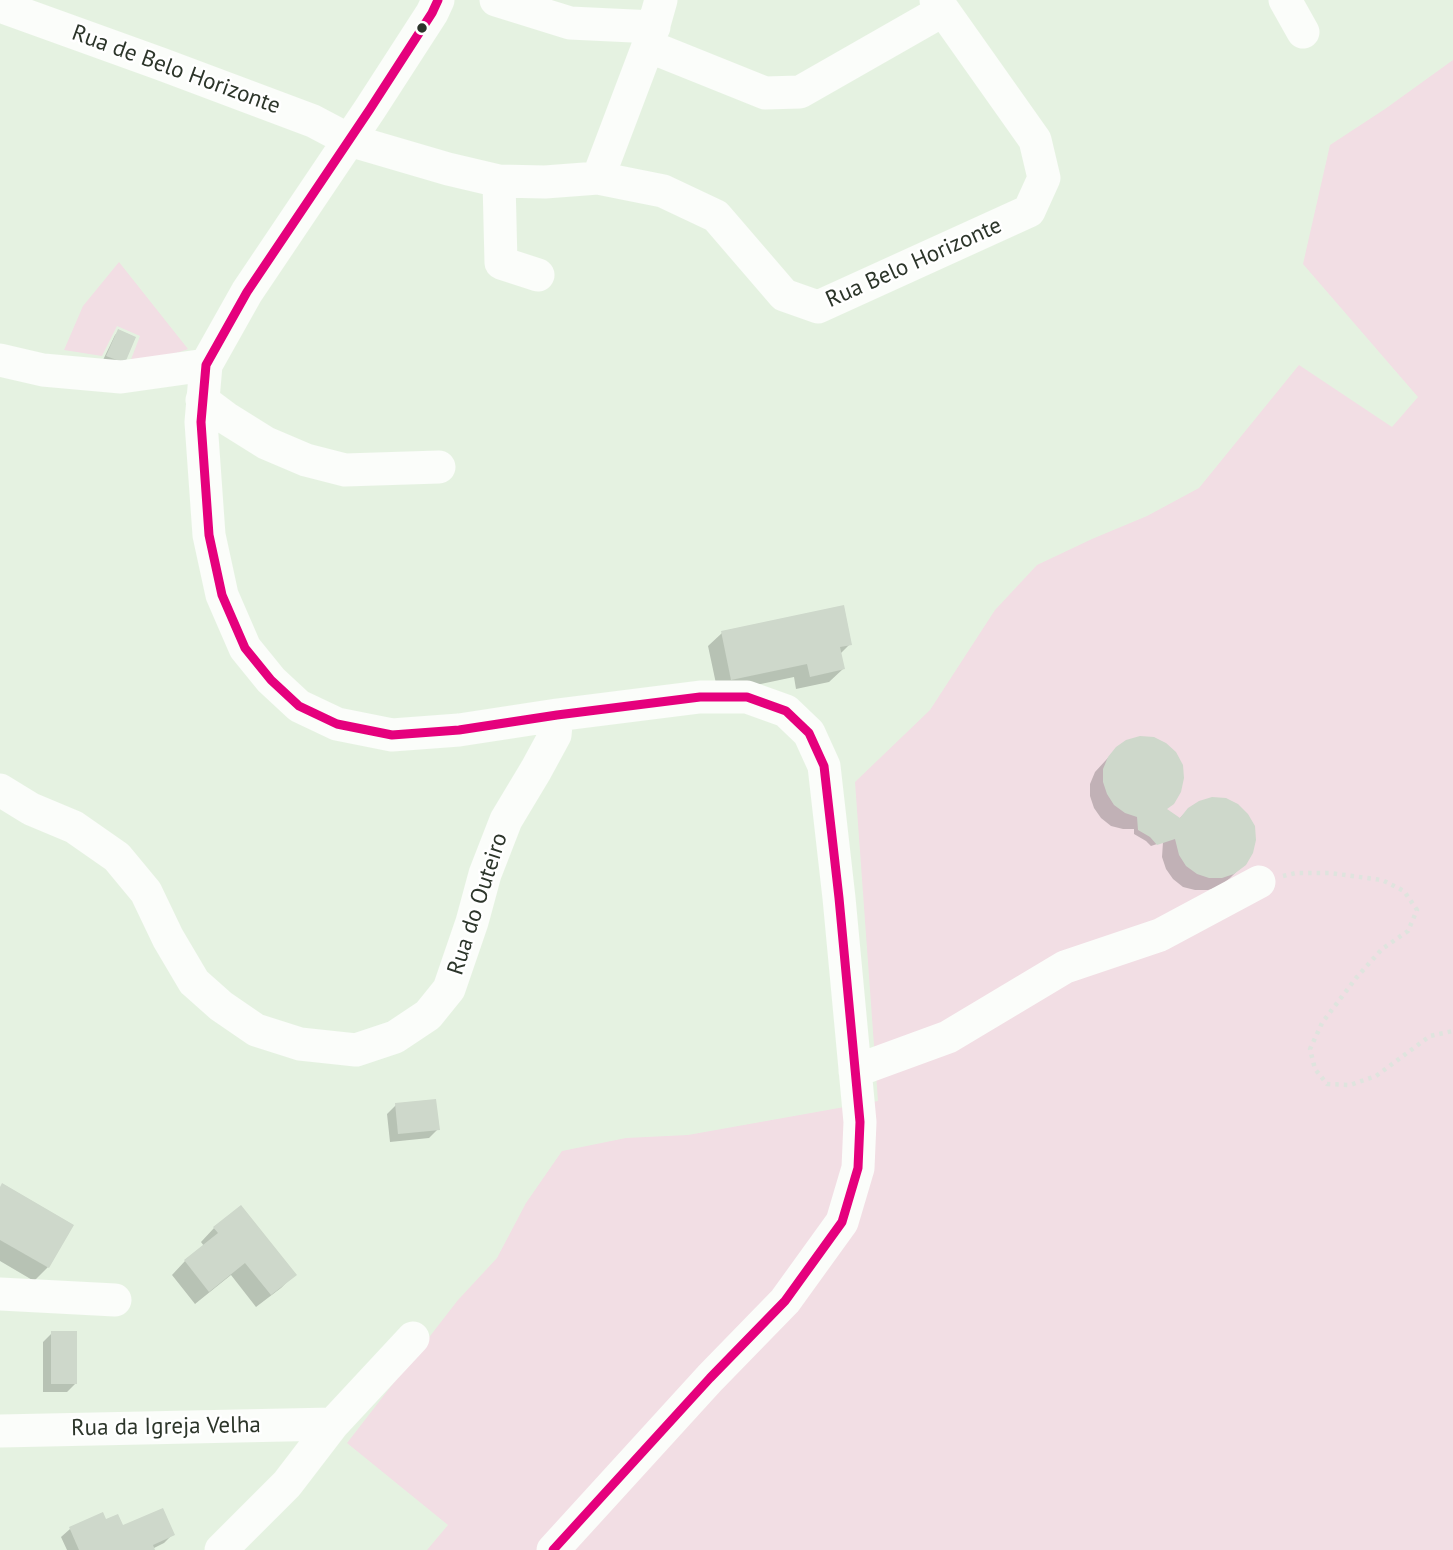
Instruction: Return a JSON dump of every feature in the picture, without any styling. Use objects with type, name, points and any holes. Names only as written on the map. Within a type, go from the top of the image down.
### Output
[{"type":"street","points":[[438,0],[349,140],[247,292],[206,365],[201,422],[209,535],[222,596],[245,648],[271,680],[299,706],[337,724],[392,736],[459,730],[700,697],[747,696],[786,711],[809,733],[824,766],[860,1122],[858,1168],[842,1222],[785,1301],[710,1378],[553,1550]]},
{"type":"street","points":[[496,0],[570,23],[610,26],[654,24],[765,93],[800,92],[939,5]]},
{"type":"street","points":[[1285,0],[1303,32]]},
{"type":"street","name":"Rua Belo Horizonte","points":[[349,140],[499,181],[545,182],[598,178],[663,191],[716,216],[784,295],[818,307],[1029,211],[1044,178],[1035,140],[939,5]]},
{"type":"street","name":"Rua de Belo Horizonte","points":[[0,6],[313,121],[349,140]]},
{"type":"street","points":[[598,178],[654,24]]},
{"type":"street","points":[[499,181],[501,263],[538,275]]},
{"type":"street","points":[[0,360],[43,370],[121,377],[206,365]]},
{"type":"street","points":[[202,400],[266,443],[306,460],[345,470],[439,467]]},
{"type":"street","name":"Rua do Outeiro","points":[[0,790],[31,809],[74,827],[117,857],[146,892],[168,938],[194,982],[221,1006],[256,1030],[300,1045],[356,1050],[395,1037],[428,1015],[449,989],[489,863],[506,820],[555,736],[557,715]]},
{"type":"street","points":[[855,1071],[948,1037],[1065,967],[1160,934],[1259,882]]},
{"type":"street","points":[[0,1294],[115,1300]]},
{"type":"street","points":[[222,1550],[286,1484],[333,1424],[413,1338]]},
{"type":"street","name":"Rua da Igreja Velha","points":[[0,1431],[333,1424]]},
{"type":"path","points":[[1259,882],[1296,873],[1330,873],[1382,880],[1404,891],[1416,910],[1408,930],[1382,949],[1322,1023],[1310,1048],[1315,1069],[1327,1084],[1350,1085],[1376,1076],[1430,1036],[1453,1031]]},
{"type":"shaded area","points":[[1453,60],[1453,1550],[427,1550],[448,1525],[347,1443],[458,1300],[497,1258],[526,1203],[562,1151],[626,1138],[688,1135],[878,1101],[855,782],[930,710],[995,610],[1037,565],[1147,516],[1199,488],[1299,365],[1392,427],[1418,397],[1303,264],[1330,145]]},
{"type":"shaded area","points":[[119,262],[188,349],[159,359],[130,362],[140,336],[117,326],[102,356],[64,350],[83,306]]},
{"type":"building","points":[[118,329],[136,337],[125,363],[106,356]]},
{"type":"building","points":[[844,605],[852,645],[840,647],[845,669],[810,677],[807,664],[731,680],[721,631]]},
{"type":"building","points":[[1140,736],[1154,737],[1166,743],[1176,752],[1183,765],[1181,792],[1174,804],[1167,809],[1180,818],[1188,808],[1212,797],[1226,798],[1238,804],[1248,814],[1255,826],[1253,853],[1246,865],[1234,874],[1209,878],[1197,874],[1186,866],[1179,855],[1175,839],[1157,845],[1138,830],[1137,817],[1114,805],[1103,782],[1103,769],[1116,747],[1126,740]]},
{"type":"building","points":[[436,1099],[440,1130],[398,1134],[395,1103]]},
{"type":"building","points":[[2,1183],[74,1225],[49,1268],[0,1240]]},
{"type":"building","points":[[241,1205],[297,1275],[271,1295],[245,1263],[209,1292],[184,1260],[218,1233],[213,1227]]},
{"type":"building","points":[[51,1331],[77,1331],[77,1384],[51,1384]]},
{"type":"building","points":[[163,1508],[175,1535],[153,1545],[155,1550],[79,1550],[69,1527],[103,1512],[106,1519],[118,1514],[123,1525]]},
{"type":"transit line","points":[[438,0],[370,109],[247,292],[206,365],[201,422],[209,535],[222,595],[245,648],[271,680],[299,706],[337,724],[392,735],[459,730],[700,697],[747,697],[786,711],[809,733],[824,766],[860,1122],[858,1168],[842,1222],[785,1301],[710,1378],[553,1550]]}]
